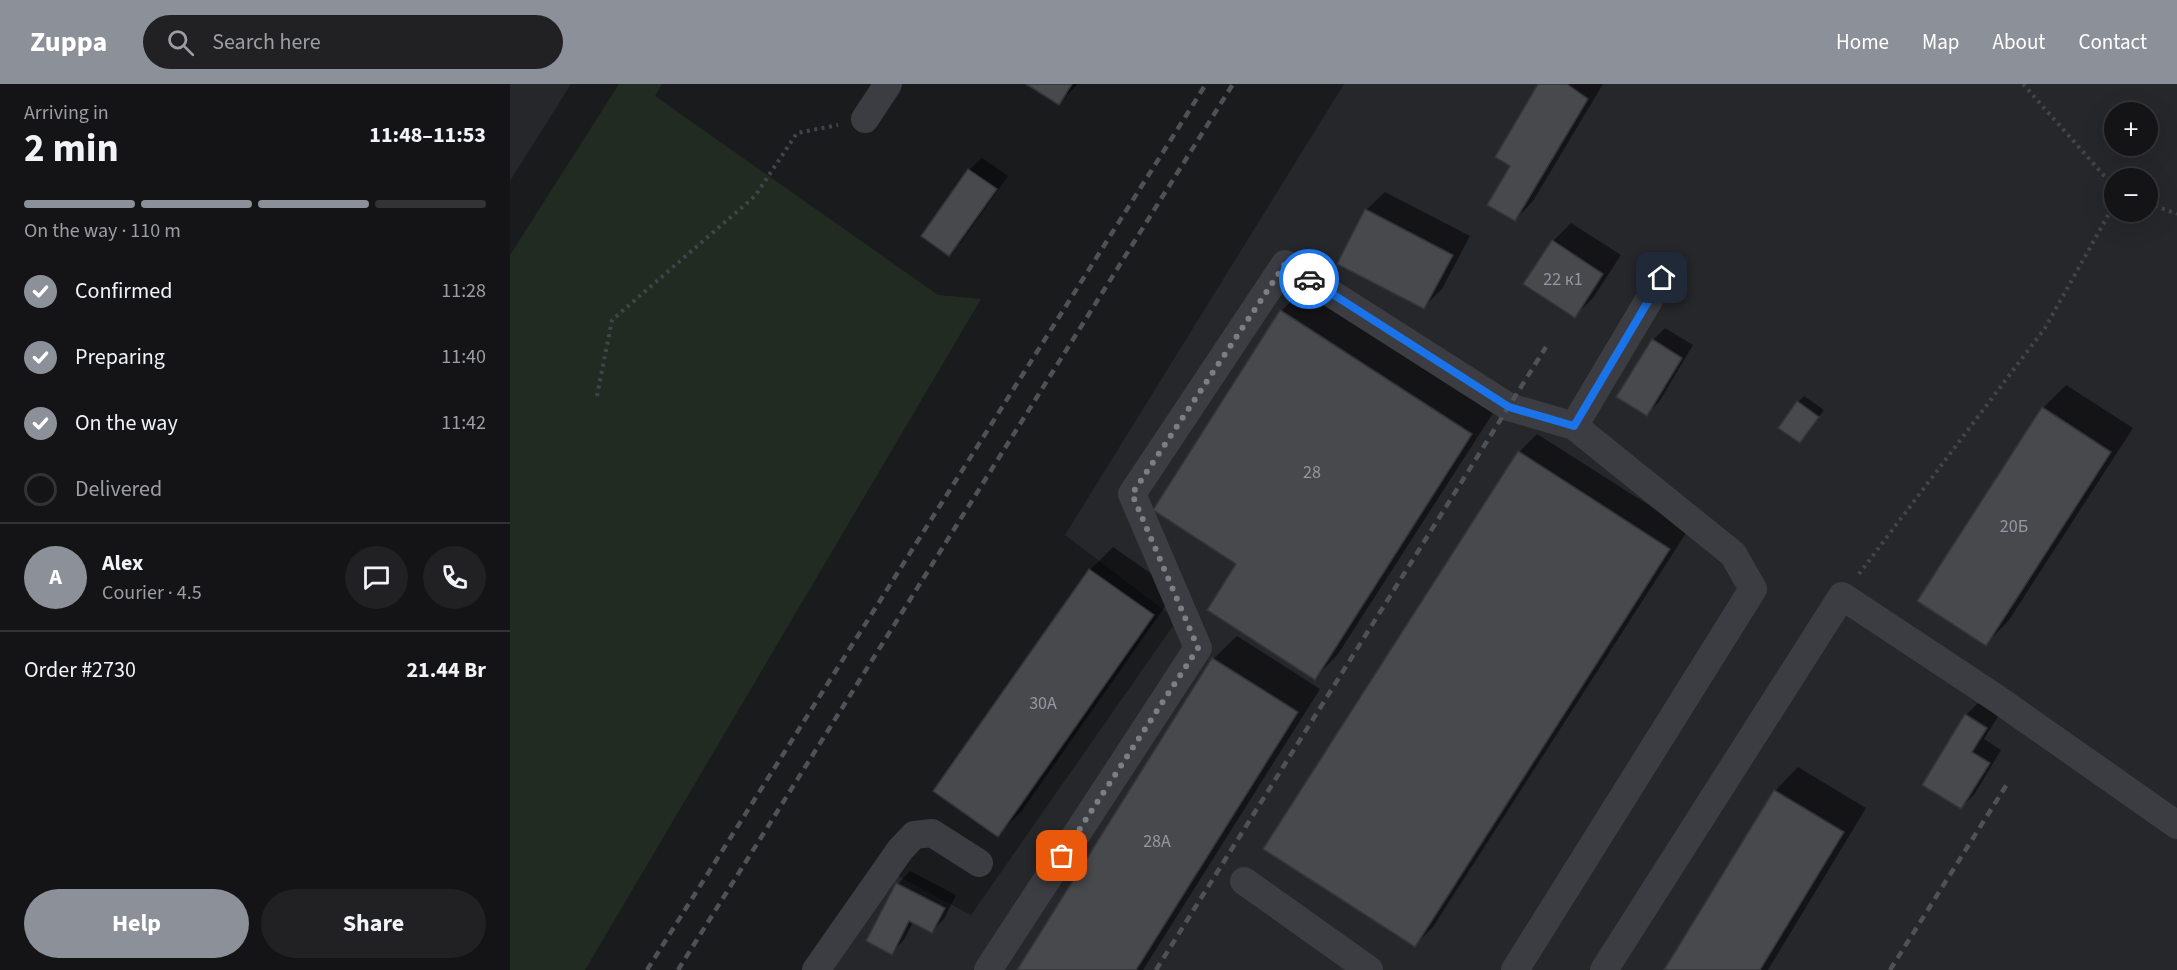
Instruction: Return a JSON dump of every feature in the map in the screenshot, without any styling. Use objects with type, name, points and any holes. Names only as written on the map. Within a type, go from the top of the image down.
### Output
[{"type":"lane","points":[[865,119],[888,84]]},
{"type":"lane","points":[[988,970],[1198,648],[1132,494],[1285,264],[1509,407],[1574,426],[1733,554],[1753,590],[1515,970]]},
{"type":"lane","points":[[1574,426],[1662,278]]},
{"type":"lane","points":[[1604,970],[1842,596],[1996,698],[2177,825]]},
{"type":"lane","points":[[816,970],[900,850],[914,835],[932,833],[978,862]]},
{"type":"lane","points":[[1244,880],[1370,970]]},
{"type":"path","points":[[2023,84],[2104,176]]},
{"type":"path","points":[[597,396],[612,320],[755,196],[797,133],[865,119]]},
{"type":"path","points":[[2158,207],[2177,214]]},
{"type":"path","points":[[1842,596],[2045,328],[2104,222]]},
{"type":"shaded area","points":[[510,84],[571,84],[510,181]]},
{"type":"shaded area","points":[[619,84],[662,84],[655,96],[938,295],[981,299],[585,970],[510,970],[510,255]]},
{"type":"shaded area","points":[[1344,84],[2177,84],[2177,970],[831,970],[896,875],[971,915],[1177,620],[1065,535]]},
{"type":"building","points":[[1026,84],[1072,84],[1059,105]]},
{"type":"building","points":[[1538,84],[1567,84],[1588,99],[1515,221],[1487,205],[1510,166],[1495,157]]},
{"type":"building","points":[[968,169],[997,189],[949,256],[921,236]]},
{"type":"building","points":[[1365,209],[1453,255],[1424,309],[1337,264]]},
{"type":"building","points":[[1552,240],[1603,274],[1575,318],[1523,284]]},
{"type":"building","points":[[1280,310],[1472,434],[1315,680],[1207,610],[1236,564],[1153,510]]},
{"type":"building","points":[[1652,339],[1682,358],[1647,416],[1616,397]]},
{"type":"building","points":[[1797,401],[1819,417],[1800,443],[1778,428]]},
{"type":"building","points":[[2042,407],[2111,452],[1986,646],[1917,601]]},
{"type":"building","points":[[1518,451],[1670,549],[1415,947],[1263,849]]},
{"type":"building","points":[[1089,569],[1154,615],[998,837],[933,791]]},
{"type":"building","points":[[1212,658],[1298,712],[1136,970],[1017,970]]},
{"type":"building","points":[[1965,714],[1987,728],[1972,752],[1990,763],[1961,809],[1922,785]]},
{"type":"building","points":[[1774,790],[1844,832],[1760,970],[1664,970]]},
{"type":"building","points":[[896,883],[945,908],[932,933],[909,921],[892,955],[866,941]]},
{"type":"railway","points":[[647,970],[1206,84]]},
{"type":"railway","points":[[678,970],[1233,84]]},
{"type":"railway","points":[[1156,970],[1546,347]]},
{"type":"railway","points":[[1890,970],[2009,781]]},
{"type":"way so far","points":[[1062,856],[1198,648],[1132,494],[1285,264],[1309,279]]},
{"type":"route","points":[[1309,279],[1509,407],[1574,426],[1662,278]]}]
